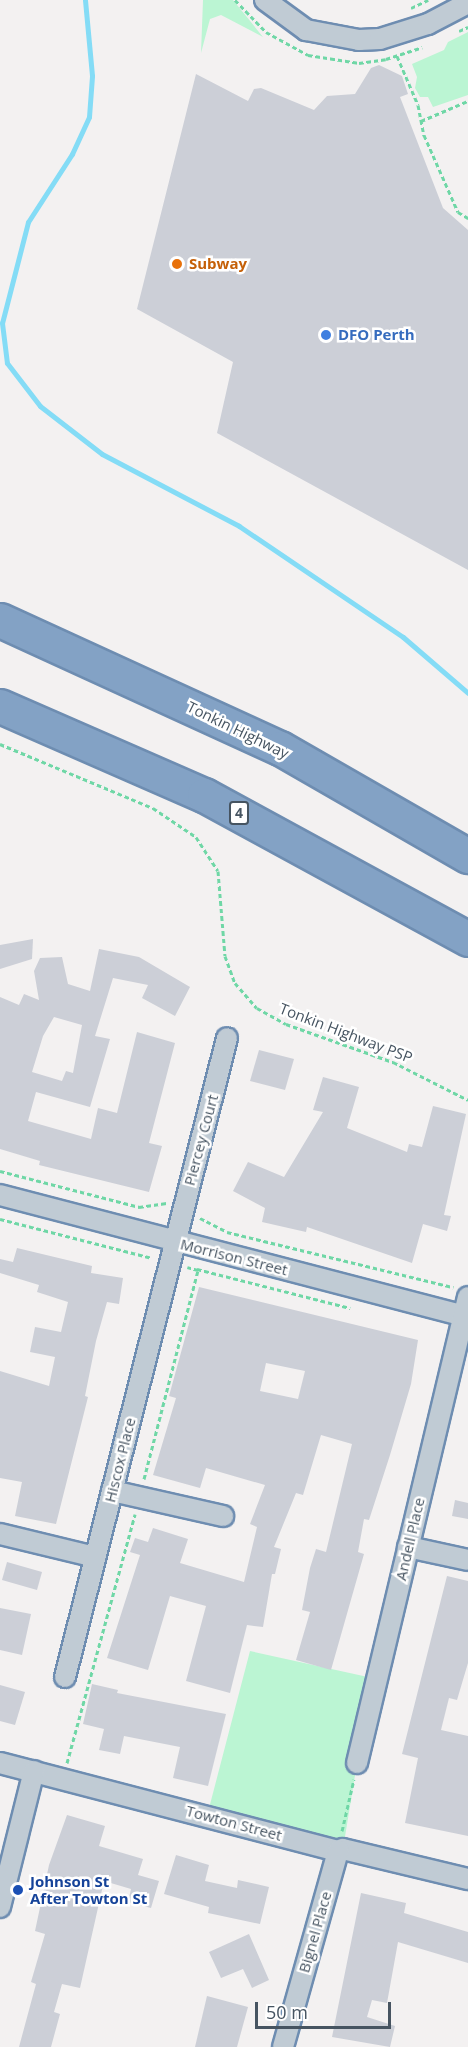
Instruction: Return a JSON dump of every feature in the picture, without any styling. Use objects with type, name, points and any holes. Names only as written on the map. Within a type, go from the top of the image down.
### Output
[{"type":"highway","name":"Tonkin Highway","points":[[0,620],[280,748],[468,856]]},
{"type":"highway","name":"4","points":[[7,710],[204,795],[468,939]]},
{"type":"street","points":[[265,0],[306,30],[359,40],[380,39],[428,24],[468,3]]},
{"type":"street","name":"Piercey Court","points":[[174,1242],[227,1038]]},
{"type":"street","name":"Morrison Street","points":[[0,1195],[174,1242],[464,1304]]},
{"type":"street","name":"Hiscox Place","points":[[65,1677],[174,1242]]},
{"type":"street","name":"Andell Place","points":[[357,1763],[464,1304]]},
{"type":"street","points":[[112,1491],[223,1516]]},
{"type":"street","points":[[0,1534],[95,1557]]},
{"type":"street","points":[[408,1546],[468,1560]]},
{"type":"street","name":"Towton Street","points":[[0,1763],[338,1851],[468,1879]]},
{"type":"street","points":[[0,1907],[34,1771]]},
{"type":"street","name":"Bignel Place","points":[[283,2047],[338,1851]]},
{"type":"path","points":[[402,12],[429,0]]},
{"type":"path","points":[[397,57],[418,105],[421,121],[458,212],[468,218]]},
{"type":"path","points":[[421,121],[468,101]]},
{"type":"path","name":"Tonkin Highway PSP","points":[[0,744],[153,808],[196,837],[218,871],[225,956],[235,983],[257,1008],[286,1024],[393,1062],[468,1100]]},
{"type":"path","points":[[0,1171],[139,1207],[163,1202],[183,1208],[227,1232],[464,1304]]},
{"type":"path","points":[[0,1219],[354,1309]]},
{"type":"path","points":[[338,1851],[357,1763]]},
{"type":"green space","points":[[203,0],[233,0],[263,37],[221,15],[210,19],[201,53]]},
{"type":"green space","points":[[468,32],[468,95],[433,107],[428,97],[420,97],[415,88],[417,77],[412,64],[444,50],[448,42]]},
{"type":"green space","points":[[250,1651],[377,1679],[357,1763],[343,1849],[207,1816]]},
{"type":"building","name":"DFO Perth","points":[[379,65],[402,76],[408,94],[400,97],[443,208],[468,230],[468,570],[217,433],[233,362],[137,309],[196,74],[248,101],[254,89],[261,88],[314,110],[327,96],[355,94],[371,68]]},
{"type":"building","points":[[33,939],[32,959],[0,969],[0,945]]},
{"type":"building","points":[[99,949],[139,957],[190,987],[175,1016],[142,998],[148,985],[113,978],[95,1036],[110,1039],[90,1107],[36,1092],[28,1121],[91,1139],[98,1108],[117,1113],[137,1032],[175,1043],[149,1143],[162,1146],[149,1192],[39,1165],[40,1161],[0,1149],[0,997],[19,1005],[24,994],[39,1000],[34,971],[40,958],[62,957],[68,984],[90,991]],"holes":[[[54,1017],[82,1025],[73,1073],[66,1071],[62,1081],[32,1072],[43,1036]]]},
{"type":"building","points":[[259,1050],[294,1059],[285,1090],[250,1081]]},
{"type":"building","points":[[323,1077],[359,1087],[347,1128],[407,1152],[409,1144],[422,1147],[433,1106],[466,1114],[444,1215],[451,1216],[447,1231],[423,1224],[412,1263],[307,1227],[306,1232],[262,1222],[265,1208],[233,1191],[248,1162],[284,1177],[323,1112],[313,1110]]},
{"type":"building","points":[[17,1248],[92,1266],[91,1273],[123,1278],[119,1304],[107,1302],[96,1341],[85,1396],[88,1397],[56,1524],[15,1516],[22,1482],[0,1478],[0,1371],[49,1386],[55,1357],[30,1352],[35,1327],[61,1332],[68,1302],[37,1292],[39,1285],[0,1273],[0,1259],[13,1262]]},
{"type":"building","points":[[199,1287],[418,1340],[411,1384],[390,1455],[369,1520],[364,1519],[358,1552],[364,1554],[331,1670],[296,1660],[310,1612],[302,1610],[310,1568],[316,1549],[326,1552],[352,1444],[321,1435],[303,1495],[296,1493],[274,1547],[281,1549],[275,1574],[272,1574],[263,1627],[247,1625],[230,1693],[186,1681],[206,1606],[170,1596],[148,1670],[107,1658],[140,1555],[130,1552],[135,1538],[148,1542],[153,1528],[188,1539],[180,1563],[244,1582],[257,1527],[250,1524],[265,1485],[206,1468],[200,1488],[153,1475],[176,1398],[169,1396]],"holes":[[[266,1363],[305,1371],[298,1399],[260,1391]]]},
{"type":"building","points":[[455,1500],[468,1503],[468,1519],[452,1516]]},
{"type":"building","points":[[7,1562],[42,1572],[37,1590],[2,1580]]},
{"type":"building","points":[[447,1576],[468,1581],[468,1663],[457,1700],[449,1698],[441,1730],[468,1736],[468,1836],[405,1823],[418,1758],[402,1754]]},
{"type":"building","points":[[0,1608],[31,1614],[22,1655],[0,1650]]},
{"type":"building","points":[[92,1684],[118,1690],[117,1693],[226,1714],[208,1786],[173,1778],[180,1747],[124,1736],[120,1754],[99,1750],[104,1729],[83,1724]]},
{"type":"building","points":[[0,1685],[25,1692],[15,1725],[0,1721]]},
{"type":"building","points":[[67,1815],[105,1826],[99,1846],[143,1859],[138,1875],[159,1881],[151,1908],[128,1902],[131,1889],[104,1881],[80,1988],[62,1984],[54,2012],[60,2014],[51,2047],[19,2047],[36,1984],[31,1982],[45,1934],[35,1931],[49,1865]]},
{"type":"building","points":[[176,1855],[209,1865],[205,1881],[237,1888],[238,1880],[269,1887],[260,1924],[208,1913],[209,1907],[164,1894]]},
{"type":"building","points":[[361,1893],[406,1903],[404,1913],[468,1932],[468,1963],[398,1942],[387,2003],[372,2000],[367,2017],[395,2026],[390,2047],[332,2037]]},
{"type":"building","points":[[249,1934],[269,1980],[252,1988],[243,1969],[221,1978],[209,1952]]},
{"type":"building","points":[[207,1996],[248,2007],[237,2047],[195,2047]]},
{"type":"waterway","points":[[85,0],[92,76],[89,117],[72,154],[28,222],[2,323],[7,363],[40,406],[102,454],[239,526],[403,637],[468,693]]},
{"type":"place","name":"Subway","points":[[177,264]]},
{"type":"place","name":"DFO Perth","points":[[326,335]]},
{"type":"place","name":"Johnson St After Towton St","points":[[18,1890]]}]
